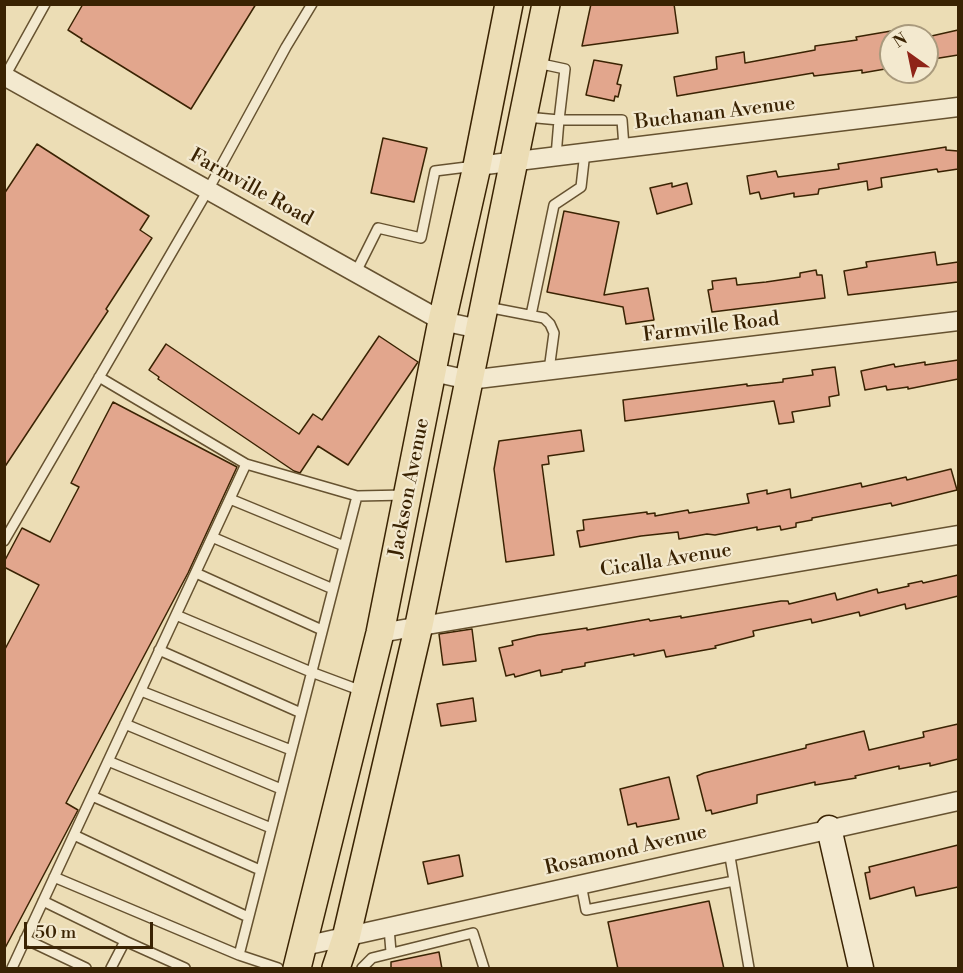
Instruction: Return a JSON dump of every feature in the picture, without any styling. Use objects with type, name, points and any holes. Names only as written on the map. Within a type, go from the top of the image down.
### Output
[{"type":"main road","name":"Jackson Avenue","points":[[300,957],[380,633],[442,321],[477,165],[509,4]]},
{"type":"main road","name":"Jackson Avenue","points":[[336,969],[346,938],[419,625],[546,4]]},
{"type":"street","name":"Farmville Road","points":[[5,76],[442,321],[481,318]]},
{"type":"street","name":"Buchanan Avenue","points":[[477,165],[958,107]]},
{"type":"street","name":"Farmville Road","points":[[433,372],[469,380],[958,321]]},
{"type":"street","name":"Cicalla Avenue","points":[[380,633],[958,535]]},
{"type":"street","name":"Rosamond Avenue","points":[[300,957],[346,938],[388,928],[958,801]]},
{"type":"street","points":[[829,828],[861,969]]},
{"type":"lane","points":[[5,76],[45,4]]},
{"type":"lane","points":[[4,541],[208,190],[312,4]]},
{"type":"lane","points":[[534,62],[565,69],[556,156]]},
{"type":"lane","points":[[523,117],[560,120],[622,120],[624,147]]},
{"type":"lane","points":[[531,315],[554,206],[581,188],[585,152]]},
{"type":"lane","points":[[356,272],[378,228],[421,238],[435,171],[477,165]]},
{"type":"lane","points":[[481,318],[531,315],[544,318],[554,333],[549,370]]},
{"type":"lane","points":[[99,377],[246,464],[357,496],[408,495]]},
{"type":"lane","points":[[12,969],[246,464]]},
{"type":"lane","points":[[239,955],[357,496]]},
{"type":"lane","points":[[230,499],[344,546]]},
{"type":"lane","points":[[212,537],[333,589]]},
{"type":"lane","points":[[195,573],[322,630]]},
{"type":"lane","points":[[176,615],[366,693]]},
{"type":"lane","points":[[159,651],[301,713]]},
{"type":"lane","points":[[141,691],[291,750]]},
{"type":"lane","points":[[125,724],[281,789]]},
{"type":"lane","points":[[108,761],[271,828]]},
{"type":"lane","points":[[92,796],[260,870]]},
{"type":"lane","points":[[74,835],[248,917]]},
{"type":"lane","points":[[729,851],[749,969]]},
{"type":"lane","points":[[54,877],[239,955],[254,964],[278,969]]},
{"type":"lane","points":[[581,885],[586,910],[734,881]]},
{"type":"lane","points":[[43,901],[185,969]]},
{"type":"lane","points":[[388,928],[392,952]]},
{"type":"lane","points":[[362,969],[372,957],[473,933],[484,969]]},
{"type":"lane","points":[[26,939],[86,969]]},
{"type":"lane","points":[[111,969],[125,941]]},
{"type":"building","points":[[83,4],[256,4],[191,109],[81,41],[82,39],[68,30]]},
{"type":"building","points":[[591,4],[674,4],[678,33],[582,46]]},
{"type":"building","points":[[958,30],[958,55],[939,58],[939,34]]},
{"type":"building","points":[[879,33],[879,70],[814,76],[813,73],[677,96],[674,77],[717,69],[716,57],[744,52],[745,63],[815,50],[815,46],[857,40],[856,37]]},
{"type":"building","points":[[594,60],[622,65],[617,84],[621,85],[618,97],[615,96],[614,101],[586,95]]},
{"type":"building","points":[[383,138],[427,148],[414,202],[371,193]]},
{"type":"building","points":[[37,144],[149,216],[140,230],[152,238],[106,309],[108,311],[4,468],[4,194]]},
{"type":"building","points":[[946,147],[946,150],[958,151],[958,169],[938,172],[937,169],[881,178],[882,187],[868,190],[867,181],[819,189],[818,194],[794,197],[794,193],[761,199],[759,192],[750,194],[747,176],[776,171],[778,177],[839,169],[838,164]]},
{"type":"building","points":[[672,183],[672,187],[687,183],[692,204],[657,214],[650,188]]},
{"type":"building","points":[[564,211],[619,222],[604,295],[648,288],[654,320],[626,324],[623,307],[547,292]]},
{"type":"building","points":[[935,252],[937,265],[958,262],[958,282],[848,295],[844,271],[867,267],[866,262]]},
{"type":"building","points":[[816,270],[817,275],[822,275],[825,298],[712,312],[708,290],[713,289],[712,281],[736,278],[737,285],[766,282],[800,277],[800,273]]},
{"type":"building","points":[[379,336],[418,362],[348,465],[318,446],[300,473],[158,379],[159,377],[149,370],[166,344],[299,434],[313,414],[322,420]]},
{"type":"building","points":[[958,360],[958,379],[908,389],[908,387],[887,390],[886,386],[865,390],[861,371],[894,364],[895,367]]},
{"type":"building","points":[[835,367],[839,395],[829,397],[830,406],[792,412],[794,422],[779,424],[774,401],[625,421],[623,400],[747,384],[747,386],[783,382],[783,379],[813,375],[812,370]]},
{"type":"building","points":[[113,402],[237,467],[188,573],[66,803],[78,810],[4,950],[4,651],[39,585],[4,567],[4,562],[22,528],[50,542],[79,487],[71,483]]},
{"type":"building","points":[[581,430],[584,451],[548,456],[549,464],[542,465],[554,555],[506,562],[494,469],[499,441]]},
{"type":"building","points":[[951,469],[957,490],[892,506],[891,503],[812,518],[812,520],[796,523],[796,527],[781,530],[780,526],[757,530],[757,527],[679,539],[678,532],[580,547],[577,531],[584,530],[583,520],[647,512],[647,514],[655,513],[655,516],[688,510],[689,513],[749,503],[747,494],[767,490],[767,494],[790,489],[791,498],[861,483],[862,487],[906,477],[907,480]]},
{"type":"building","points":[[958,575],[958,596],[906,609],[905,604],[860,616],[859,612],[812,623],[811,619],[753,631],[754,636],[715,646],[716,648],[666,657],[664,650],[585,663],[585,666],[541,676],[540,670],[515,677],[514,674],[506,676],[499,648],[513,645],[512,641],[538,635],[587,628],[587,630],[649,619],[650,621],[681,616],[681,618],[781,601],[788,601],[789,604],[835,593],[837,600],[877,589],[878,593],[909,586],[908,584]]},
{"type":"building","points":[[472,629],[476,661],[443,665],[439,634]]},
{"type":"building","points":[[473,698],[476,721],[441,726],[437,704]]},
{"type":"building","points":[[958,724],[958,759],[930,766],[930,763],[899,769],[899,766],[855,776],[856,778],[815,785],[815,782],[757,795],[757,803],[712,814],[711,810],[706,811],[697,776],[704,773],[864,731],[869,750],[924,737],[923,732]]},
{"type":"building","points":[[669,777],[679,819],[637,827],[636,823],[628,825],[620,789]]},
{"type":"building","points":[[958,845],[958,887],[916,896],[914,887],[870,899],[865,873],[870,872],[869,867]]},
{"type":"building","points":[[459,855],[463,876],[428,884],[423,862]]},
{"type":"building","points":[[709,901],[724,969],[618,969],[608,922]]},
{"type":"building","points":[[439,952],[442,969],[391,969],[391,962]]}]
